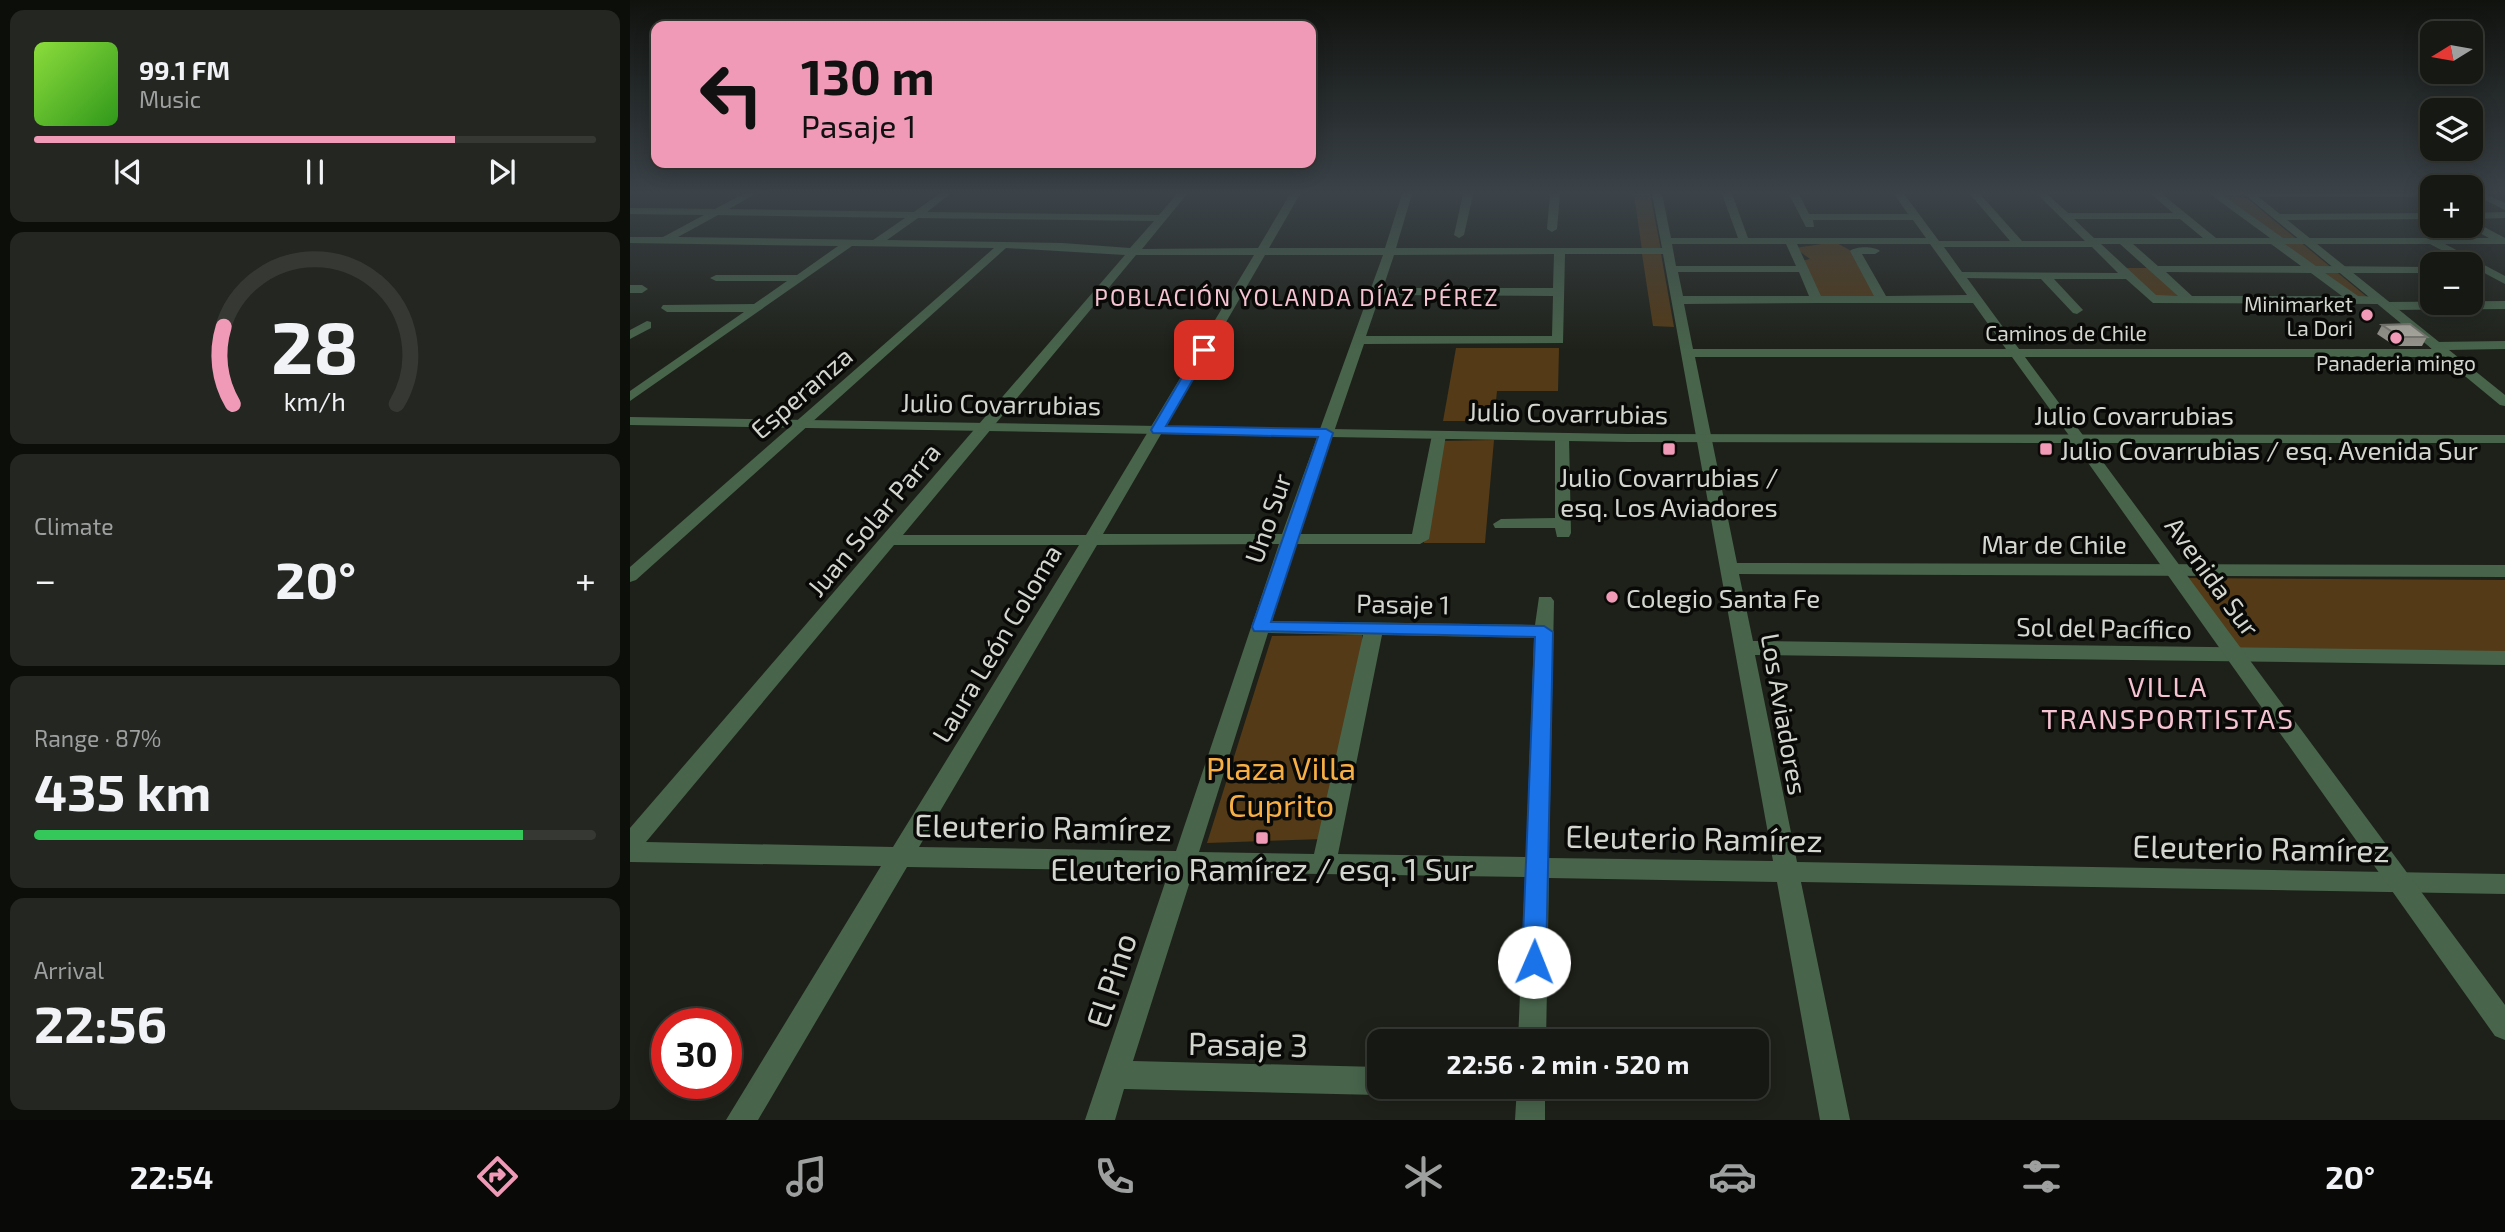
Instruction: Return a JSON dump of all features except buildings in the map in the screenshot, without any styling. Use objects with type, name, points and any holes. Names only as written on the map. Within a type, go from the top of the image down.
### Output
[{"type":"street","points":[[630,397],[845,246]]},
{"type":"street","name":"Esperanza","points":[[630,576],[1003,246]]},
{"type":"street","points":[[1050,246],[1133,252],[1390,252],[1560,251],[1661,246]]},
{"type":"street","name":"Juan Solar Parra","points":[[630,845],[1138,246]]},
{"type":"street","name":"Laura León Coloma","points":[[741,1120],[1157,430],[1264,246]]},
{"type":"street","name":"Uno Sur","points":[[1185,861],[1289,539],[1392,246]]},
{"type":"street","name":"Los Aviadores","points":[[1667,246],[1835,1120]]},
{"type":"street","points":[[1792,246],[1817,300]]},
{"type":"street","points":[[1882,299],[1855,251],[1920,246]]},
{"type":"street","name":"Avenida Sur","points":[[1938,246],[2505,1027]]},
{"type":"street","points":[[2097,246],[2153,299],[2355,300],[2505,305]]},
{"type":"street","points":[[2129,246],[2189,299]]},
{"type":"street","points":[[2284,246],[2355,300]]},
{"type":"street","points":[[2313,246],[2505,402]]},
{"type":"street","points":[[2441,246],[2505,281]]},
{"type":"street","points":[[1359,340],[1558,340],[1560,251]]},
{"type":"street","points":[[2116,264],[2343,271],[2420,270]]},
{"type":"street","points":[[1672,269],[1803,269]]},
{"type":"street","points":[[1958,275],[2128,276]]},
{"type":"street","points":[[2044,275],[2077,310]]},
{"type":"street","points":[[716,278],[800,278]]},
{"type":"street","points":[[1376,291],[1559,292]]},
{"type":"street","points":[[1677,300],[1976,299]]},
{"type":"street","points":[[667,308],[757,308]]},
{"type":"street","points":[[630,335],[647,325]]},
{"type":"street","name":"Caminos de Chile","points":[[1687,353],[2440,349],[2505,345]]},
{"type":"street","name":"Julio Covarrubias","points":[[630,421],[1562,437],[2505,439]]},
{"type":"street","points":[[891,540],[1420,538],[1438,435]]},
{"type":"street","points":[[1501,524],[1563,528],[1562,437]]},
{"type":"street","name":"Mar de Chile","points":[[1729,568],[2505,571]]},
{"type":"street","points":[[1532,1029],[1545,601]]},
{"type":"street","name":"Pasaje 1","points":[[1261,627],[1544,632]]},
{"type":"street","points":[[1324,863],[1374,629]]},
{"type":"street","name":"Sol del Pacífico","points":[[1745,648],[2505,658]]},
{"type":"street","name":"Eleuterio Ramírez","points":[[630,852],[2505,884]]},
{"type":"street","name":"El Pino","points":[[1100,1120],[1185,861]]},
{"type":"street","name":"Pasaje 3","points":[[1115,1075],[1367,1081]]},
{"type":"street","points":[[1530,1120],[1531,1099]]},
{"type":"green space","points":[[1641,246],[1660,246],[1661,250],[1642,250]]},
{"type":"green space","points":[[1843,246],[1855,253],[1880,299],[1818,299],[1801,261],[1810,259],[1795,248]]},
{"type":"green space","points":[[2283,246],[2305,246],[2367,297],[2354,296]]},
{"type":"green space","points":[[1642,254],[1661,254],[1674,327],[1653,326]]},
{"type":"green space","points":[[2125,268],[2150,268],[2182,297],[2157,297]]},
{"type":"green space","points":[[1456,348],[1559,348],[1558,391],[1497,391],[1494,421],[1443,421]]},
{"type":"green space","points":[[1494,440],[1485,543],[1424,543],[1440,441]]},
{"type":"green space","points":[[2183,578],[2505,580],[2505,653],[2235,650]]},
{"type":"green space","name":"Plaza Villa Cuprito","points":[[1362,635],[1363,658],[1324,839],[1207,843],[1272,636]]},
{"type":"place","name":"Minimarket La Dori","points":[[2367,315]]},
{"type":"place","name":"Panaderia mingo","points":[[2396,338]]},
{"type":"place","name":"Julio Covarrubias / esq. Los Aviadores","points":[[1669,449]]},
{"type":"place","name":"Julio Covarrubias / esq. Avenida Sur","points":[[2046,449]]},
{"type":"place","name":"Colegio Santa Fe","points":[[1612,597]]},
{"type":"place","name":"Eleuterio Ramírez / esq. 1 Sur","points":[[1262,838]]},
{"type":"district","name":"POBLACIÓN YOLANDA DÍAZ PÉREZ","points":[[1297,297]]},
{"type":"district","name":"VILLA TRANSPORTISTAS","points":[[2168,702]]},
{"type":"route","points":[[1204,350],[1157,430],[1326,433],[1261,627],[1544,632],[1534,962]]}]
